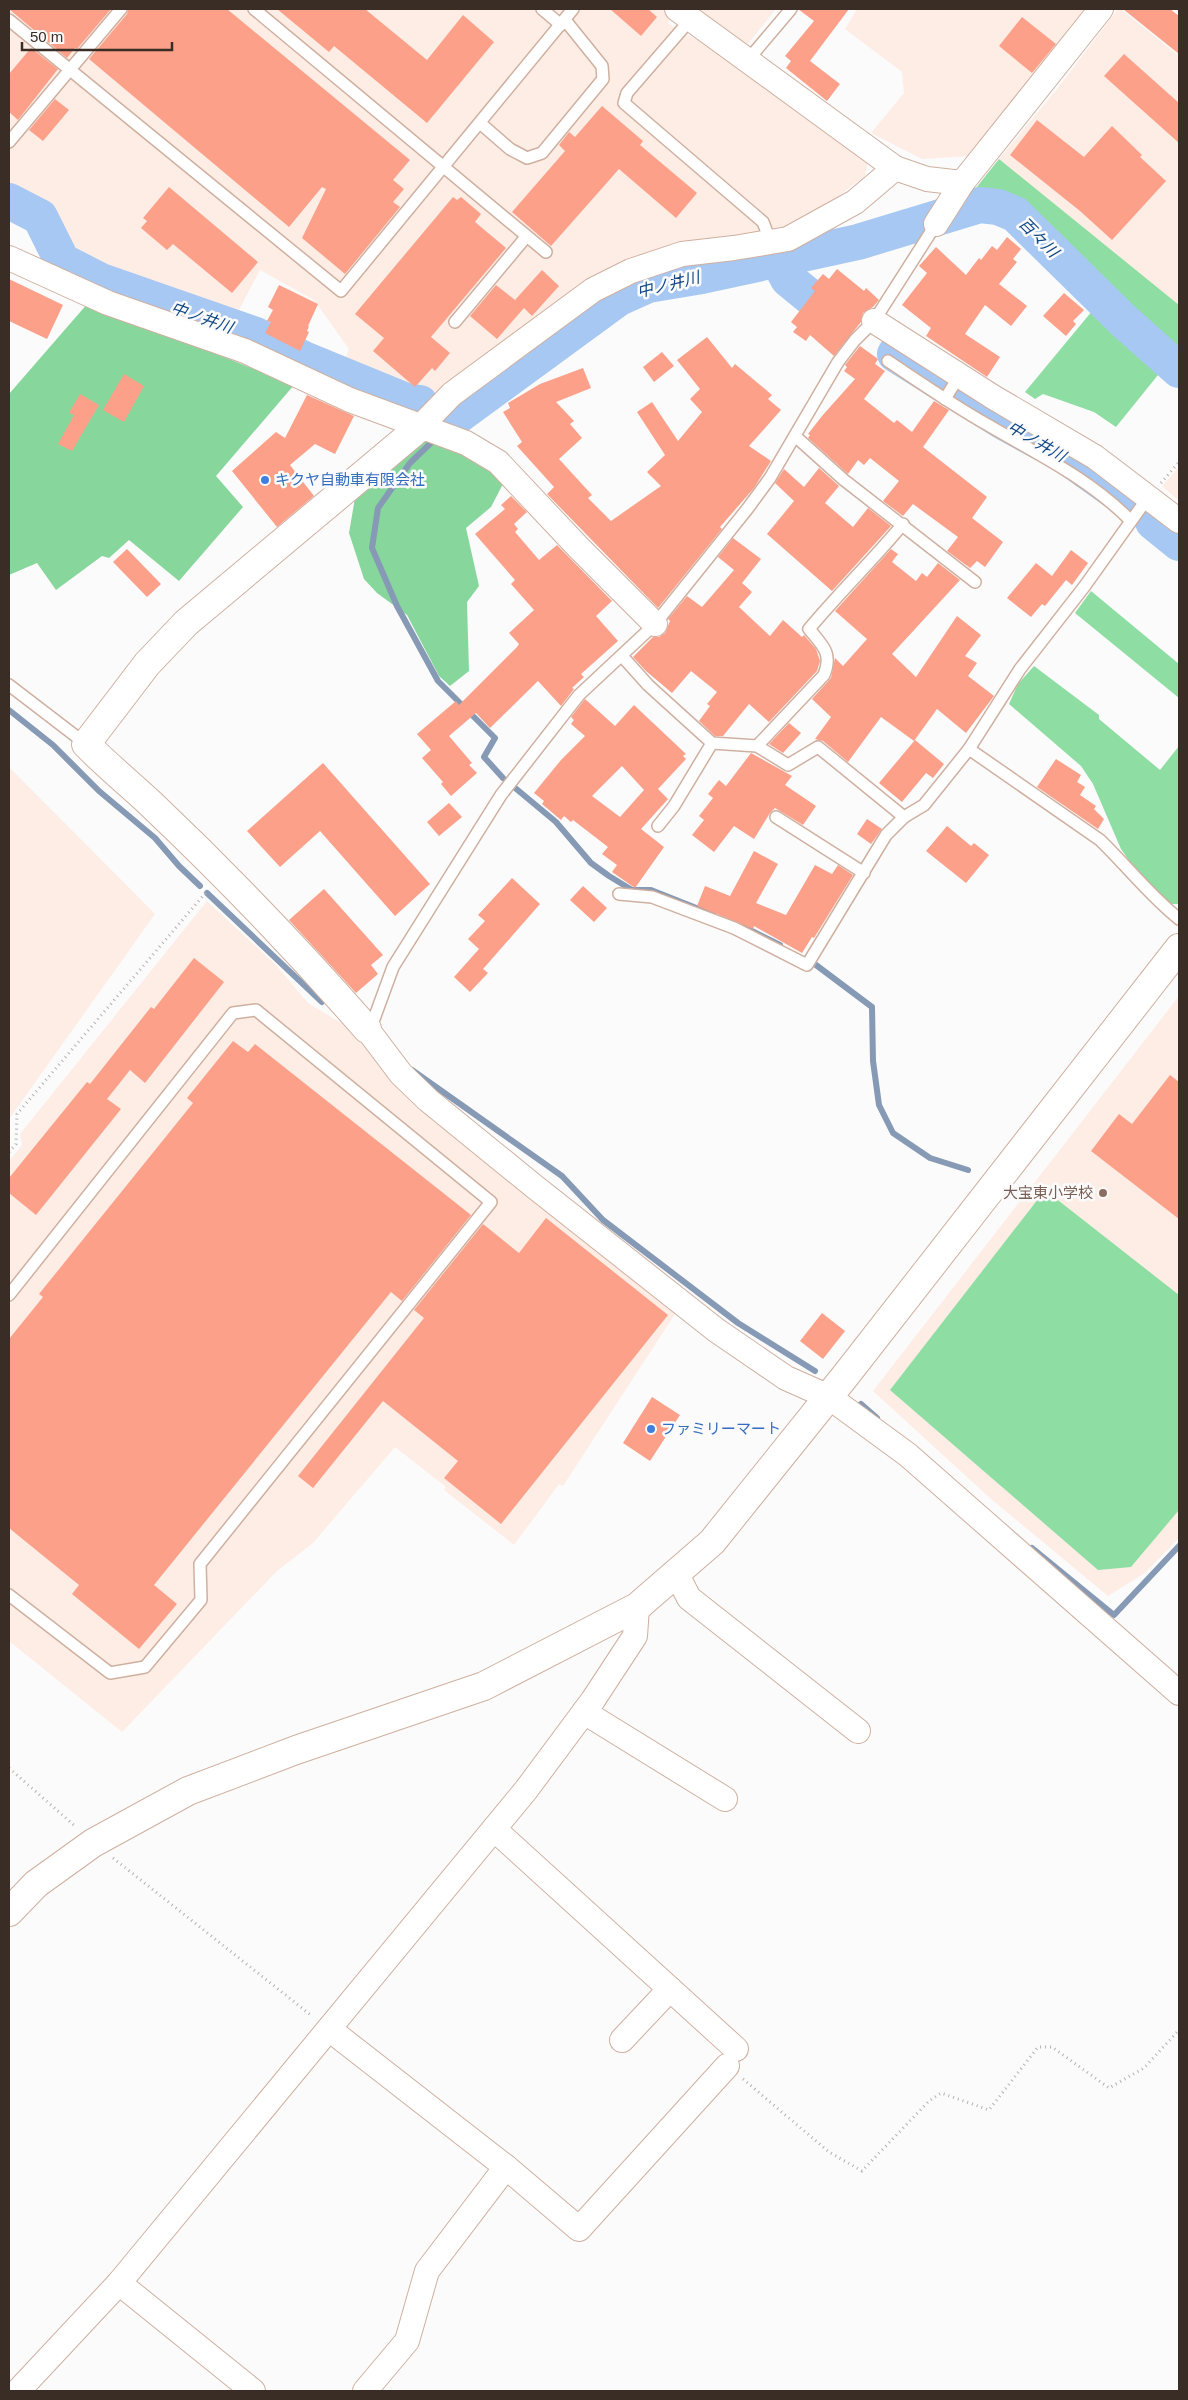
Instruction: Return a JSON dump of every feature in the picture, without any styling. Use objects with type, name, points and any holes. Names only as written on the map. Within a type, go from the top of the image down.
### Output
[{"type":"street","points":[[936,224],[962,183],[1101,9]]},
{"type":"street","points":[[683,14],[895,168],[926,179],[962,183]]},
{"type":"street","points":[[895,168],[855,202],[788,239],[771,243],[682,254],[631,271],[593,290],[452,394],[420,427],[186,623],[147,664],[86,744],[150,802],[309,962],[367,1029],[401,1074],[428,1100],[716,1330],[786,1378],[829,1397],[908,1455],[1177,1686]]},
{"type":"street","points":[[9,258],[108,303],[246,352],[350,400],[466,444],[498,462],[578,547],[655,624]]},
{"type":"street","points":[[874,321],[952,389],[1095,457],[1149,496],[1179,521]]},
{"type":"street","points":[[9,1912],[36,1884],[93,1843],[188,1791],[296,1750],[484,1686],[637,1607],[712,1542],[829,1397],[1179,948]]},
{"type":"street","points":[[676,1573],[690,1598],[858,1731]]},
{"type":"street","points":[[18,2391],[119,2283],[526,1790],[584,1712],[635,1636],[637,1607]]},
{"type":"street","points":[[584,1712],[725,1800]]},
{"type":"street","points":[[329,2029],[506,2167],[579,2229],[731,2057],[670,1989],[494,1829]]},
{"type":"street","points":[[622,2040],[670,1989]]},
{"type":"street","points":[[365,2391],[407,2341],[426,2271],[506,2167]]},
{"type":"street","points":[[119,2283],[253,2391]]},
{"type":"lane","points":[[9,142],[120,9]]},
{"type":"lane","points":[[254,9],[445,167],[457,180],[546,252]]},
{"type":"lane","points":[[480,123],[510,149],[527,158],[542,153],[603,79],[602,66],[563,22],[542,9]]},
{"type":"lane","points":[[9,20],[341,291],[574,9]]},
{"type":"lane","points":[[747,61],[791,9]]},
{"type":"lane","points":[[683,14],[627,93],[624,104],[763,222],[771,243]]},
{"type":"lane","points":[[367,1029],[374,1019],[393,967],[501,795],[579,695],[655,624],[754,501],[770,478],[838,362],[855,340],[874,321],[936,224]]},
{"type":"lane","points":[[455,322],[526,237]]},
{"type":"lane","points":[[888,361],[952,389],[1105,496],[1131,521]]},
{"type":"lane","points":[[795,436],[844,480],[903,524],[975,582]]},
{"type":"lane","points":[[619,894],[652,897],[734,928],[807,965],[886,835],[904,817],[924,805],[969,749],[1020,668],[1084,588],[1149,496]]},
{"type":"lane","points":[[757,746],[824,675],[828,654],[810,629],[837,596],[866,567],[903,524]]},
{"type":"lane","points":[[622,656],[648,685],[712,743],[757,746],[788,765],[818,747],[904,817]]},
{"type":"lane","points":[[9,686],[86,744]]},
{"type":"lane","points":[[658,826],[674,806],[712,743]]},
{"type":"lane","points":[[969,749],[1100,840],[1140,884],[1179,919]]},
{"type":"lane","points":[[776,817],[864,873]]},
{"type":"lane","points":[[9,1295],[233,1012],[256,1010],[491,1202],[200,1564],[201,1600],[145,1667],[110,1673],[9,1595]]},
{"type":"path","points":[[1149,496],[1179,462]]},
{"type":"path","points":[[9,1152],[16,1144],[17,1114],[222,874]]},
{"type":"path","points":[[9,1768],[93,1843],[329,2029]]},
{"type":"path","points":[[731,2057],[829,2152],[862,2171],[929,2101],[941,2093],[989,2110],[1038,2047],[1052,2047],[1109,2088],[1144,2068],[1179,2030]]},
{"type":"shaded area","points":[[9,9],[678,9],[667,23],[703,43],[868,160],[865,176],[828,204],[794,224],[758,234],[683,244],[433,397],[387,384],[343,365],[349,349],[314,300],[260,270],[239,310],[190,295],[188,299],[151,288],[108,269],[79,252],[40,197],[9,186]]},
{"type":"shaded area","points":[[693,9],[776,9],[743,50]]},
{"type":"shaded area","points":[[857,9],[1087,9],[970,156],[922,159],[871,133],[904,93],[902,72],[845,29]]},
{"type":"shaded area","points":[[1118,9],[1121,9],[1179,56],[1179,310],[999,159],[1057,89]]},
{"type":"shaded area","points":[[1179,467],[1179,501],[1162,486]]},
{"type":"shaded area","points":[[9,767],[155,914],[9,1119]]},
{"type":"shaded area","points":[[207,901],[275,964],[308,1003],[348,1027],[398,1087],[675,1314],[563,1486],[559,1484],[514,1545],[444,1490],[446,1487],[395,1447],[313,1543],[277,1571],[122,1732],[9,1641],[9,1161],[22,1145],[20,1134]]},
{"type":"shaded area","name":"大宝東小学校","points":[[1179,996],[1179,1538],[1145,1573],[1108,1596],[991,1499],[873,1391]]},
{"type":"green space","points":[[999,159],[1179,305],[1179,360],[1020,211],[995,201],[973,201],[968,198]]},
{"type":"green space","points":[[88,303],[294,385],[216,476],[243,507],[179,581],[129,540],[109,558],[102,556],[56,590],[37,563],[9,575],[9,394]]},
{"type":"green space","points":[[1093,310],[1162,370],[1116,427],[1094,412],[1043,394],[1035,399],[1025,392]]},
{"type":"green space","points":[[428,437],[473,454],[505,480],[491,507],[466,528],[479,586],[467,602],[469,671],[450,686],[439,676],[407,615],[377,593],[364,579],[349,533],[355,498]]},
{"type":"green space","points":[[1091,591],[1179,664],[1179,698],[1075,613]]},
{"type":"green space","points":[[1034,666],[1099,715],[1099,719],[1160,770],[1179,746],[1178,904],[1171,904],[1134,868],[1121,849],[1093,784],[1081,766],[1009,704],[1018,684]]},
{"type":"green space","name":"大宝東小学校","points":[[1045,1190],[1179,1295],[1179,1510],[1131,1567],[1098,1570],[890,1390]]},
{"type":"building","points":[[9,9],[111,9],[67,58]]},
{"type":"building","points":[[128,9],[227,9],[410,160],[393,180],[404,189],[393,202],[400,207],[345,274],[302,238],[326,189],[322,187],[289,227],[89,59],[127,14]]},
{"type":"building","points":[[277,9],[365,9],[427,60],[463,15],[494,42],[427,123],[334,46],[329,52]]},
{"type":"building","points":[[610,9],[648,9],[657,17],[641,36]]},
{"type":"building","points":[[798,9],[849,9],[810,61],[840,84],[827,101],[786,68],[791,61],[785,56],[814,21]]},
{"type":"building","points":[[1123,9],[1170,9],[1179,16],[1179,54]]},
{"type":"building","points":[[1022,17],[1056,44],[1032,73],[999,46]]},
{"type":"building","points":[[31,48],[58,69],[18,120],[9,112],[9,74]]},
{"type":"building","points":[[1124,54],[1179,103],[1179,143],[1104,76]]},
{"type":"building","points":[[55,99],[69,110],[43,141],[29,130]]},
{"type":"building","points":[[602,106],[643,141],[640,145],[697,193],[676,218],[619,169],[551,246],[512,212],[565,151],[559,145],[569,132],[575,137]]},
{"type":"building","points":[[1037,120],[1084,157],[1112,126],[1142,155],[1140,157],[1166,181],[1112,240],[1080,211],[1010,155]]},
{"type":"building","points":[[169,187],[258,262],[232,293],[173,244],[167,250],[141,228],[147,221],[143,218]]},
{"type":"building","points":[[453,197],[457,200],[461,197],[481,214],[475,222],[506,248],[431,337],[450,353],[435,371],[432,368],[415,387],[373,351],[384,338],[355,314]]},
{"type":"building","points":[[1007,237],[1021,249],[1013,259],[1017,262],[999,284],[1027,306],[1011,326],[985,305],[965,334],[1000,357],[987,377],[926,336],[931,328],[902,305],[927,273],[919,266],[936,247],[966,275],[979,258],[981,260],[992,246],[997,250]]},
{"type":"building","points":[[837,269],[864,291],[866,288],[879,300],[873,307],[863,313],[861,322],[834,356],[810,335],[806,341],[793,332],[797,327],[791,322],[815,291],[811,288],[823,274],[829,279]]},
{"type":"building","points":[[542,270],[559,286],[532,316],[524,308],[497,339],[470,316],[496,285],[515,300]]},
{"type":"building","points":[[9,279],[63,305],[47,339],[9,321]]},
{"type":"building","points":[[279,285],[318,304],[308,326],[307,331],[309,332],[300,351],[265,333],[271,322],[267,321],[273,310],[268,307]]},
{"type":"building","points":[[1064,293],[1084,310],[1073,321],[1076,324],[1066,336],[1043,316]]},
{"type":"building","points":[[707,337],[732,368],[735,364],[772,395],[768,399],[781,410],[749,446],[771,461],[754,488],[720,527],[722,529],[658,608],[547,494],[554,487],[517,446],[522,442],[503,412],[510,408],[508,403],[540,384],[583,368],[591,388],[556,402],[574,421],[570,424],[582,438],[559,459],[592,495],[588,498],[611,521],[661,486],[647,472],[665,455],[637,412],[652,402],[678,441],[702,412],[690,399],[700,389],[677,360]]},
{"type":"building","points":[[860,346],[878,359],[875,364],[885,371],[864,399],[894,423],[897,420],[912,432],[934,401],[949,410],[923,447],[987,497],[972,518],[1003,542],[985,567],[977,561],[970,568],[947,551],[958,537],[913,504],[903,516],[883,501],[899,481],[870,458],[864,465],[858,460],[848,474],[808,438],[810,435],[808,434],[822,416],[855,379],[844,371],[847,367],[845,365]]},
{"type":"building","points":[[662,352],[674,366],[654,382],[643,367]]},
{"type":"building","points":[[124,374],[144,386],[124,422],[103,410]]},
{"type":"building","points":[[80,394],[99,405],[72,451],[58,444],[74,415],[69,413]]},
{"type":"building","points":[[307,395],[354,416],[335,454],[315,444],[290,465],[314,496],[277,527],[232,471],[276,432],[285,438]]},
{"type":"building","points":[[819,468],[839,486],[825,503],[853,527],[868,508],[891,526],[832,591],[767,534],[794,501],[775,483],[784,469],[804,487]]},
{"type":"building","points":[[511,496],[527,512],[514,524],[518,529],[515,532],[539,560],[557,545],[612,601],[596,616],[618,641],[581,674],[584,677],[572,688],[574,689],[561,706],[538,681],[490,728],[476,713],[449,736],[472,763],[469,765],[477,773],[451,796],[441,784],[443,782],[422,758],[431,750],[417,734],[456,701],[459,705],[517,647],[519,644],[509,633],[534,610],[511,584],[515,580],[475,534],[505,509],[501,505]]},
{"type":"building","points":[[733,538],[761,559],[742,583],[752,592],[739,607],[770,636],[783,620],[802,637],[804,635],[816,649],[820,661],[817,671],[769,722],[749,704],[723,736],[715,736],[699,721],[710,706],[707,704],[717,692],[691,671],[672,693],[633,657],[653,637],[659,637],[665,633],[670,621],[668,619],[687,596],[702,607],[734,570],[718,557]]},
{"type":"building","points":[[127,549],[161,584],[147,597],[113,562]]},
{"type":"building","points":[[891,549],[898,554],[892,562],[916,581],[922,573],[927,577],[938,563],[960,580],[892,654],[916,677],[957,616],[981,635],[965,656],[977,663],[968,676],[994,696],[966,733],[937,709],[914,741],[881,717],[848,762],[823,741],[815,739],[831,717],[812,699],[831,678],[835,658],[843,666],[867,639],[835,611]]},
{"type":"building","points":[[1071,550],[1088,563],[1072,585],[1066,580],[1045,606],[1042,604],[1031,617],[1007,598],[1036,563],[1052,576]]},
{"type":"building","points":[[585,699],[615,726],[634,705],[686,754],[683,756],[686,759],[658,789],[668,799],[641,829],[664,847],[635,888],[612,872],[617,865],[602,854],[608,847],[573,820],[571,822],[564,816],[561,820],[542,804],[544,801],[534,793],[561,760],[585,736],[571,724],[574,720],[571,717]],"holes":[[[622,766],[644,790],[620,817],[592,796]]]},
{"type":"building","points":[[789,723],[801,733],[783,753],[769,744]]},
{"type":"building","points":[[915,740],[944,764],[933,778],[926,773],[902,802],[879,783]]},
{"type":"building","points":[[751,753],[792,776],[785,785],[816,806],[803,825],[775,808],[754,839],[734,826],[714,852],[692,835],[704,820],[699,816],[713,798],[708,794],[719,780],[726,786]]},
{"type":"building","points":[[1056,759],[1081,775],[1077,782],[1085,787],[1080,795],[1096,806],[1094,809],[1104,819],[1098,829],[1037,787]]},
{"type":"building","points":[[323,763],[430,884],[395,916],[320,831],[280,867],[247,831]]},
{"type":"building","points":[[449,803],[462,817],[439,836],[427,822]]},
{"type":"building","points":[[867,819],[882,829],[871,844],[857,834]]},
{"type":"building","points":[[947,826],[971,846],[974,843],[989,855],[966,883],[926,851]]},
{"type":"building","points":[[754,851],[778,864],[756,903],[786,915],[815,865],[832,874],[838,865],[853,875],[814,938],[812,937],[802,953],[754,926],[753,929],[697,906],[705,886],[730,896]]},
{"type":"building","points":[[512,878],[540,904],[483,969],[488,973],[470,992],[454,977],[479,949],[468,939],[485,921],[478,915]]},
{"type":"building","points":[[583,886],[607,908],[594,922],[570,900]]},
{"type":"building","points":[[324,889],[383,955],[371,965],[378,974],[356,993],[289,920]]},
{"type":"building","points":[[194,958],[224,982],[145,1083],[130,1070],[107,1099],[121,1109],[36,1215],[9,1193],[9,1178],[87,1082],[90,1084],[151,1007],[154,1009]]},
{"type":"building","points":[[233,1041],[248,1052],[255,1044],[471,1215],[402,1301],[391,1292],[154,1585],[177,1604],[139,1649],[72,1594],[79,1585],[9,1528],[9,1339],[43,1297],[39,1294],[193,1103],[187,1098]]},
{"type":"building","points":[[1170,1075],[1179,1082],[1179,1219],[1091,1151],[1119,1114],[1132,1124]]},
{"type":"building","points":[[546,1218],[668,1315],[501,1524],[444,1478],[458,1461],[383,1401],[313,1488],[298,1476],[424,1318],[414,1310],[483,1224],[519,1253]]},
{"type":"building","points":[[822,1313],[845,1331],[823,1359],[800,1341]]},
{"type":"building","name":"ファミリーマート","points":[[652,1397],[680,1415],[650,1461],[623,1443]]},
{"type":"waterway","name":"中ノ井川","points":[[9,201],[40,217],[62,261],[101,281],[256,335],[306,360],[406,401],[420,403]]},
{"type":"waterway","name":"百々川","points":[[455,418],[619,298],[648,285],[702,276],[858,242],[980,205],[998,207],[1015,214],[1125,322],[1179,370]]},
{"type":"waterway","name":"中ノ井川","points":[[774,261],[782,268],[788,279],[815,301]]},
{"type":"waterway","name":"中ノ井川","points":[[895,354],[1005,423],[1064,455],[1127,500]]},
{"type":"waterway","points":[[434,440],[410,463],[378,508],[372,548],[397,606],[438,681],[495,738],[484,757],[503,778]]},
{"type":"waterway","name":"中ノ井川","points":[[1153,522],[1179,543]]},
{"type":"waterway","points":[[9,710],[53,745],[99,791],[155,838],[179,866],[200,886]]},
{"type":"waterway","points":[[514,787],[556,822],[591,863],[609,876],[632,890],[651,890],[714,915]]},
{"type":"waterway","points":[[207,893],[322,1002]]},
{"type":"waterway","points":[[744,927],[780,945]]},
{"type":"waterway","points":[[816,965],[872,1007],[873,1061],[879,1105],[893,1133],[930,1158],[968,1170]]},
{"type":"waterway","points":[[412,1070],[562,1176],[603,1220],[738,1323],[815,1371]]},
{"type":"waterway","points":[[861,1404],[877,1418]]},
{"type":"waterway","points":[[1032,1548],[1114,1615],[1179,1546]]},
{"type":"place","name":"キクヤ自動車有限会社","points":[[265,480]]},
{"type":"place","name":"大宝東小学校","points":[[1103,1193]]},
{"type":"place","name":"ファミリーマート","points":[[651,1429]]}]
